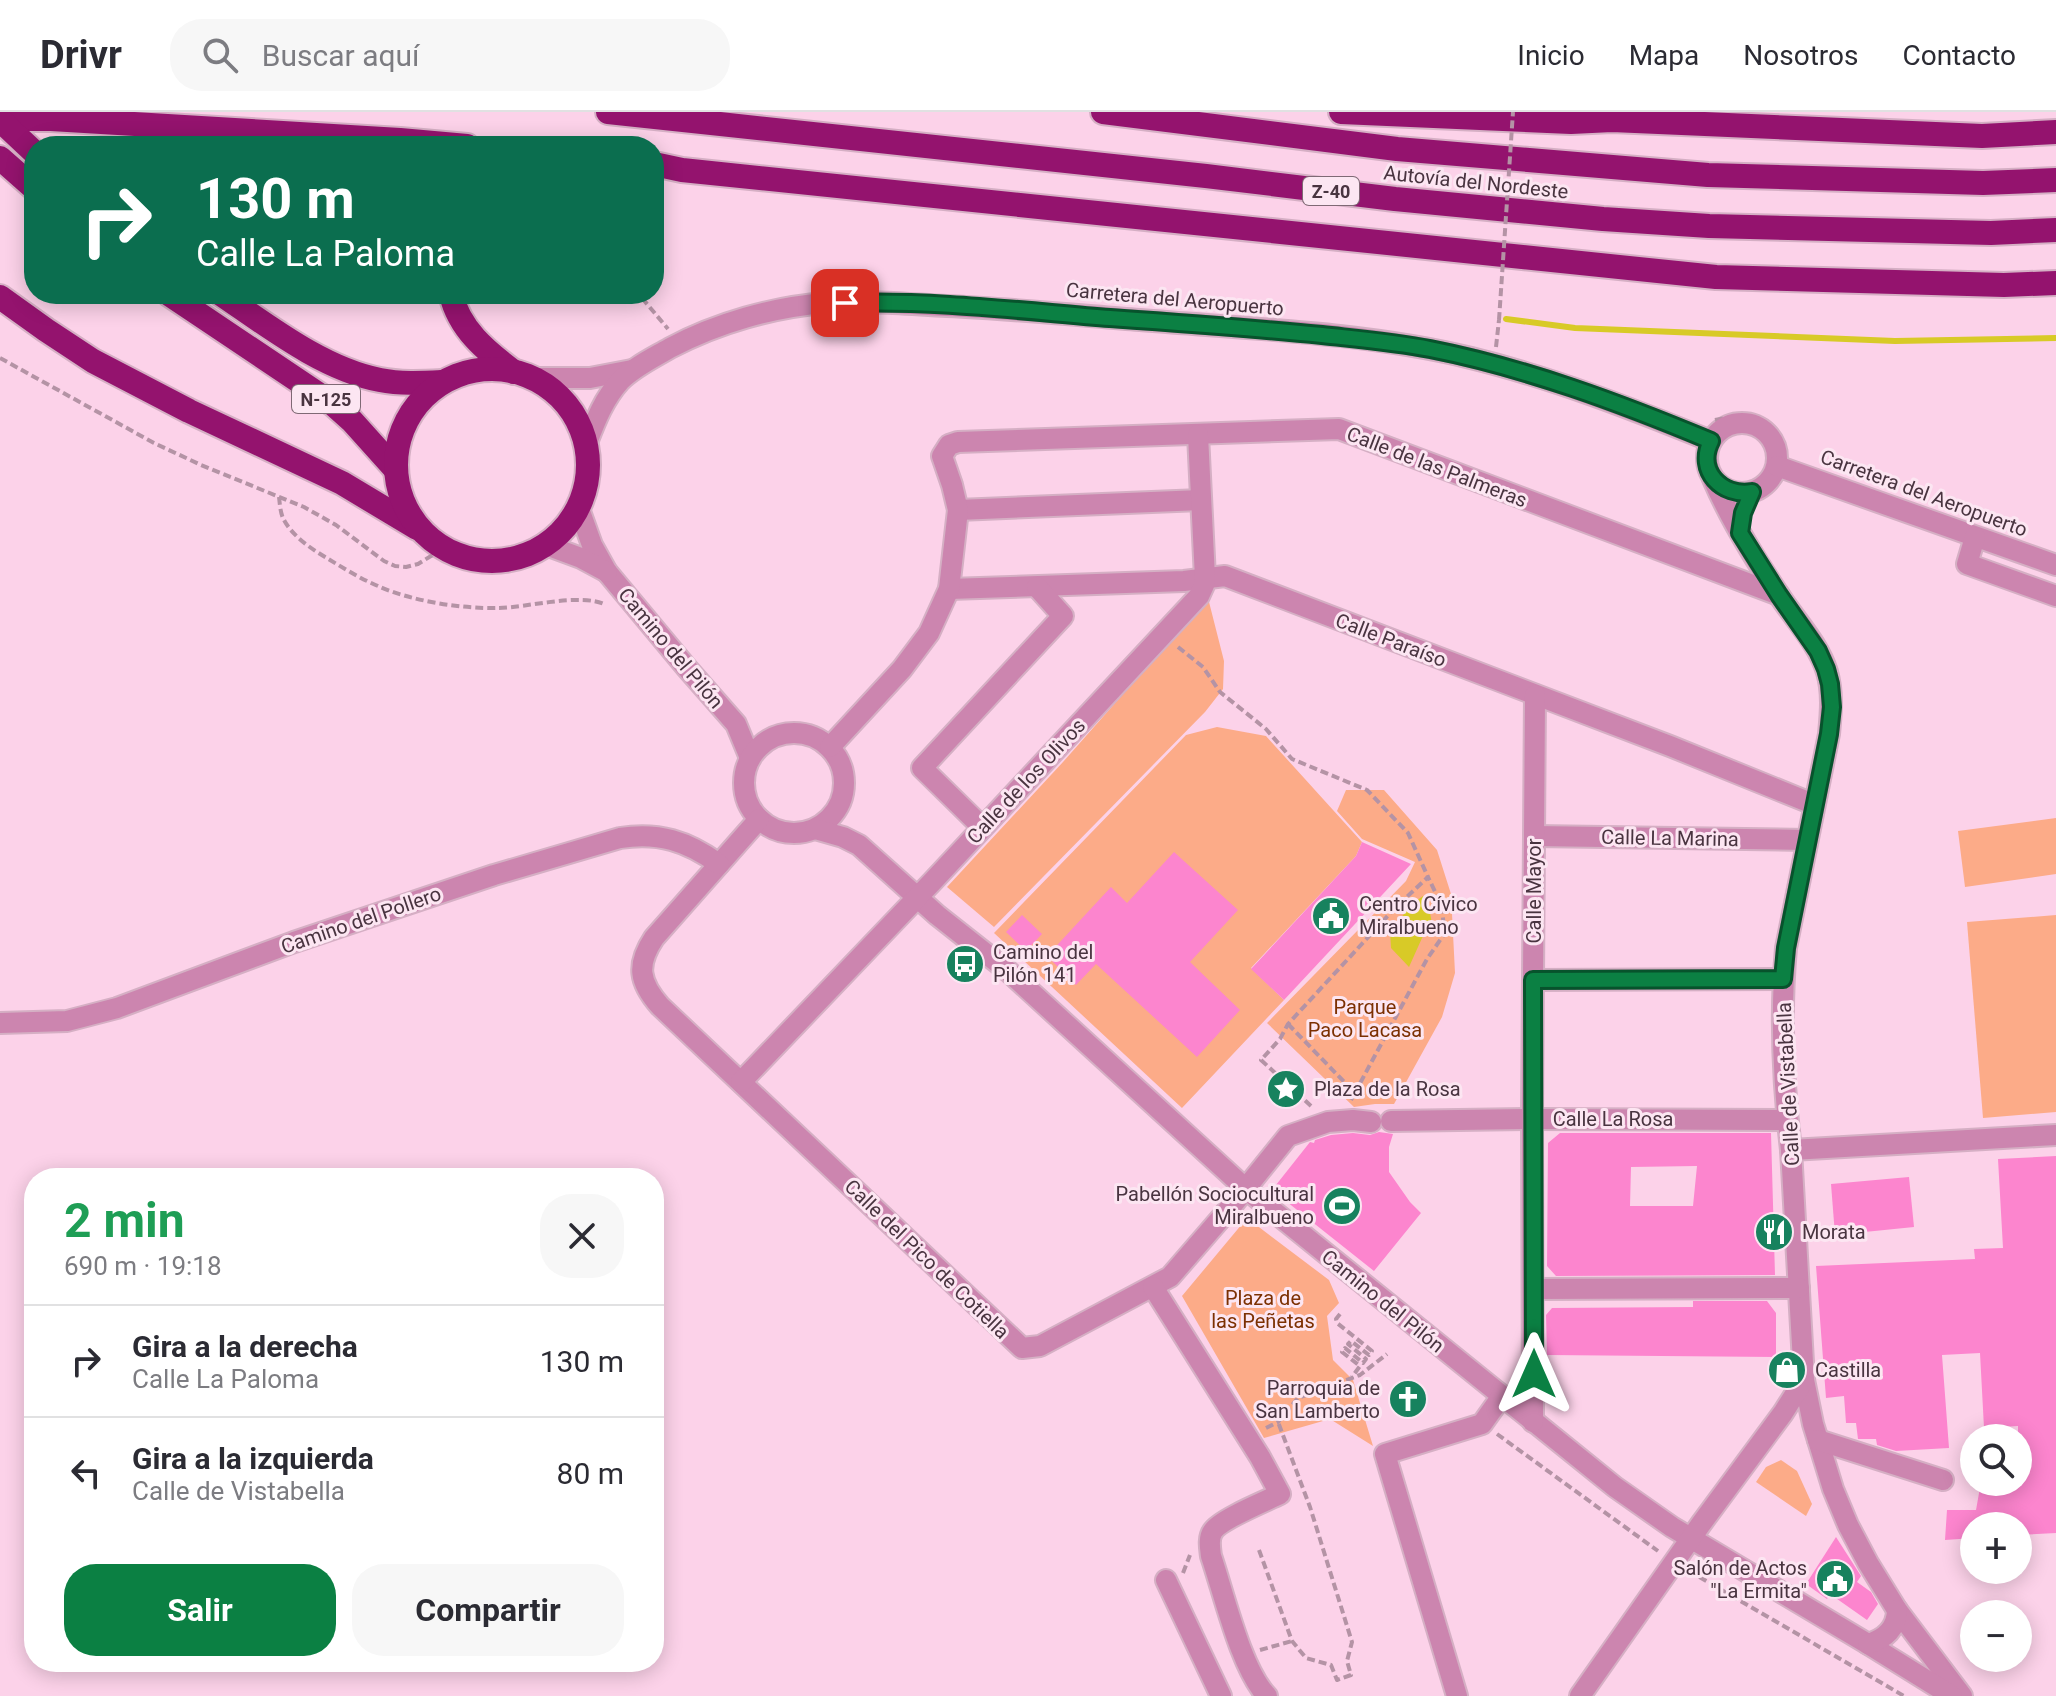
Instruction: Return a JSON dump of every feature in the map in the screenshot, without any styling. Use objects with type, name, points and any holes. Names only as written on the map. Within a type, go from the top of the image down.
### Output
[{"type":"highway","name":"Autovía del Nordeste","points":[[608,112],[1603,219],[1709,226],[1959,232],[2056,230]]},
{"type":"highway","name":"Autovía del Nordeste","points":[[1103,112],[1397,149],[1708,175],[1983,183],[2056,180]]},
{"type":"highway","points":[[1341,112],[1982,136],[2056,132]]},
{"type":"highway","points":[[1579,112],[1612,120]]},
{"type":"highway","points":[[0,119],[51,119],[334,136]]},
{"type":"highway","points":[[0,119],[24,142]]},
{"type":"highway","points":[[0,158],[24,179]]},
{"type":"highway","points":[[664,166],[1716,277],[2004,285],[2056,283]]},
{"type":"highway","points":[[664,171],[682,170]]},
{"type":"highway","points":[[0,297],[93,361],[189,411],[342,483],[422,532]]},
{"type":"highway","name":"N-125","points":[[184,304],[333,404],[396,470]]},
{"type":"highway","name":"N-125","points":[[236,304],[315,355],[361,376],[399,383],[442,382]]},
{"type":"highway","points":[[454,304],[468,331],[490,353],[524,375]]},
{"type":"highway","name":"N-125","points":[[495,369],[524,375],[548,388],[567,406],[580,428],[586,445],[586,483],[572,518],[546,545],[527,555],[506,560],[485,561],[464,557],[444,548],[422,532],[404,503],[396,470],[403,426],[419,401],[442,382],[477,370],[495,369]]},
{"type":"street","name":"Carretera del Aeropuerto","points":[[524,375],[590,378],[632,370],[714,328],[794,307],[864,302],[979,307],[1285,332],[1427,348],[1472,358],[1708,431]]},
{"type":"street","name":"Carretera del Aeropuerto","points":[[586,445],[607,398],[632,370]]},
{"type":"street","points":[[1742,422],[1760,427],[1773,441],[1780,457],[1768,482],[1752,492],[1730,491],[1713,479],[1707,462],[1708,431],[1715,435],[1726,426],[1742,422]]},
{"type":"street","name":"Calle de las Palmeras","points":[[958,510],[942,456],[949,445],[958,442],[1339,429],[1779,595]]},
{"type":"street","points":[[1198,435],[1205,578]]},
{"type":"street","name":"Carretera del Aeropuerto","points":[[1780,457],[1975,537],[2056,565]]},
{"type":"street","name":"Calle de Vistabella","points":[[1713,479],[1740,533],[1818,651],[1830,684],[1832,707],[1829,734],[1813,804],[1783,979],[1787,1120],[1804,1380],[1815,1432],[1848,1525],[1897,1610],[1962,1696]]},
{"type":"street","points":[[1740,533],[1743,513],[1752,492]]},
{"type":"street","points":[[830,747],[902,669],[929,633],[949,589],[958,510],[1201,500]]},
{"type":"street","name":"Camino del Pilón","points":[[578,506],[592,545],[607,572],[736,724],[750,758]]},
{"type":"street","points":[[1975,537],[1967,564],[2056,596]]},
{"type":"street","name":"Camino del Pilón","points":[[546,545],[607,572]]},
{"type":"street","name":"Calle de los Olivos","points":[[741,1082],[1199,596],[1205,578]]},
{"type":"street","name":"Calle Paraíso","points":[[949,589],[1231,578],[1813,804]]},
{"type":"street","points":[[982,827],[922,768],[1063,616],[1037,587]]},
{"type":"street","name":"Calle Mayor","points":[[1533,1422],[1535,695]]},
{"type":"street","name":"Camino del Pilón","points":[[736,724],[769,739]]},
{"type":"street","points":[[790,732],[811,736],[830,747],[842,768],[844,791],[835,813],[815,829],[792,833],[769,827],[759,819],[751,809],[744,783],[745,770],[758,747],[769,739],[790,732]]},
{"type":"street","name":"Camino del Pilón","points":[[841,803],[859,845]]},
{"type":"street","points":[[719,864],[759,819]]},
{"type":"street","name":"Camino del Pilón","points":[[815,829],[859,845],[916,898],[1008,971],[1246,1189],[1615,1487],[1692,1539],[1952,1696]]},
{"type":"street","name":"Camino del Pollero","points":[[0,1023],[67,1021],[117,1008],[308,937],[494,875],[620,838],[639,835],[668,838],[702,852],[719,864]]},
{"type":"street","name":"Calle La Marina","points":[[1534,836],[1807,840]]},
{"type":"street","name":"Calle del Pico de Cotiella","points":[[719,864],[654,938],[644,956],[645,986],[652,997],[1022,1348],[1040,1346],[1170,1277],[1246,1189]]},
{"type":"street","points":[[1533,980],[1783,979]]},
{"type":"street","name":"Calle La Rosa","points":[[1246,1189],[1288,1136],[1328,1122],[1787,1120]]},
{"type":"street","points":[[1791,1150],[2056,1135]]},
{"type":"street","points":[[1153,1287],[1280,1494],[1224,1522],[1213,1531],[1210,1539],[1211,1556],[1244,1655],[1255,1681],[1267,1696]]},
{"type":"street","points":[[1534,1289],[1799,1288]]},
{"type":"street","points":[[1580,1696],[1804,1380]]},
{"type":"street","points":[[1457,1696],[1385,1454],[1482,1424],[1502,1396]]},
{"type":"street","points":[[1783,1413],[1800,1416],[1815,1432],[1943,1480]]},
{"type":"street","points":[[1166,1580],[1221,1696]]},
{"type":"street","points":[[1868,1644],[1888,1633],[1895,1624],[1897,1610]]},
{"type":"path","points":[[1499,320],[1513,112]]},
{"type":"path","points":[[647,304],[670,331],[662,335]]},
{"type":"path","points":[[1496,346],[1508,349]]},
{"type":"path","points":[[0,358],[154,443],[304,507],[395,566],[418,564],[444,548]]},
{"type":"path","points":[[1708,431],[1737,416],[1751,418],[1775,436],[1780,457]]},
{"type":"path","points":[[279,497],[284,522],[304,542],[380,587],[430,602],[480,608],[501,609],[531,603],[591,600],[603,602],[614,610]]},
{"type":"path","points":[[1163,635],[1203,667],[1220,692],[1266,729],[1292,759],[1367,790],[1408,833],[1441,904],[1445,933],[1427,959],[1348,1107],[1372,1121]]},
{"type":"path","points":[[1328,1122],[1261,1060],[1280,1039],[1288,1024],[1395,908],[1428,877]]},
{"type":"path","points":[[1288,1024],[1355,1093]]},
{"type":"path","points":[[1340,1314],[1336,1321],[1372,1351],[1369,1355],[1351,1341],[1348,1344],[1366,1359],[1363,1363],[1345,1348],[1342,1352],[1360,1366],[1352,1377]]},
{"type":"path","points":[[1259,1550],[1292,1641],[1306,1658],[1331,1665],[1337,1680],[1351,1675],[1347,1661],[1352,1642],[1344,1614],[1310,1507],[1278,1422],[1298,1398],[1360,1375],[1387,1354]]},
{"type":"path","points":[[1244,1655],[1292,1641]]},
{"type":"green space","points":[[1208,598],[1224,661],[1223,689],[1205,712],[994,927],[947,887]]},
{"type":"green space","points":[[1217,727],[1266,736],[1362,842],[1356,856],[1251,968],[1284,1000],[1182,1108],[994,933],[1186,735]]},
{"type":"green space","name":"Parque Paco Lacasa","points":[[1346,790],[1384,790],[1437,850],[1451,894],[1455,973],[1442,1017],[1394,1104],[1354,1107],[1267,1023],[1406,881],[1415,862],[1362,839],[1337,811]]},
{"type":"green space","points":[[2056,818],[2056,874],[1965,887],[1958,831]]},
{"type":"green space","points":[[2056,915],[2056,1112],[1983,1118],[1967,922]]},
{"type":"green space","name":"Plaza de las Peñetas","points":[[1247,1218],[1329,1280],[1339,1303],[1327,1316],[1333,1360],[1353,1380],[1373,1446],[1330,1419],[1264,1438],[1182,1296]]},
{"type":"green space","points":[[1781,1460],[1797,1471],[1812,1504],[1806,1516],[1756,1482],[1766,1467]]},
{"type":"shaded area","points":[[1423,896],[1432,924],[1409,967],[1391,948],[1390,931],[1413,903]]},
{"type":"building","name":"Centro Cívico Miralbueno","points":[[1362,842],[1411,864],[1284,1000],[1251,969],[1356,856]]},
{"type":"building","points":[[1174,852],[1238,910],[1190,962],[1240,1010],[1197,1057],[1096,964],[1076,985],[1047,956],[1111,887],[1127,903]]},
{"type":"building","points":[[1022,915],[1042,934],[1026,951],[1006,932]]},
{"type":"building","name":"Pabellón Sociocultural Miralbueno","points":[[1379,1132],[1393,1134],[1389,1147],[1389,1172],[1421,1213],[1374,1271],[1272,1190],[1310,1142],[1331,1135],[1370,1135]]},
{"type":"building","points":[[1560,1133],[1771,1133],[1775,1275],[1556,1276],[1547,1266],[1548,1143]],"holes":[[[1697,1166],[1693,1206],[1630,1206],[1631,1167]]]},
{"type":"building","points":[[2056,1156],[2056,1533],[2032,1534],[2032,1512],[1960,1512],[1960,1539],[1945,1540],[1947,1510],[1976,1510],[1978,1496],[2032,1496],[2032,1424],[1984,1424],[1980,1353],[1942,1355],[1949,1448],[1896,1451],[1877,1445],[1876,1439],[1858,1439],[1856,1423],[1846,1423],[1844,1396],[1826,1398],[1816,1266],[1975,1259],[1974,1249],[2003,1248],[1998,1159]]},
{"type":"building","points":[[1909,1177],[1914,1227],[1835,1235],[1831,1184]]},
{"type":"building","points":[[1693,1301],[1767,1301],[1776,1313],[1776,1357],[1547,1355],[1546,1315],[1552,1308],[1693,1307]]},
{"type":"building","name":"Salón de Actos \"La Ermita\"","points":[[1836,1537],[1861,1576],[1857,1582],[1871,1592],[1878,1604],[1867,1620],[1830,1594],[1827,1599],[1806,1584]]},
{"type":"waterway","points":[[1506,319],[1575,328],[1895,341],[2056,338]]},
{"type":"place","name":"Centro Cívico Miralbueno","points":[[1331,916]]},
{"type":"place","name":"Camino del Pilón 141","points":[[965,964]]},
{"type":"place","name":"Plaza de la Rosa","points":[[1286,1089]]},
{"type":"place","name":"Pabellón Sociocultural Miralbueno","points":[[1342,1206]]},
{"type":"place","name":"Morata","points":[[1774,1232]]},
{"type":"place","name":"Castilla","points":[[1787,1370]]},
{"type":"place","name":"Parroquia de San Lamberto","points":[[1408,1399]]},
{"type":"place","name":"Salón de Actos \"La Ermita\"","points":[[1835,1579]]},
{"type":"route","points":[[845,303],[979,307],[1285,332],[1427,348],[1472,358],[1595,395],[1711,441],[1706,455],[1713,479],[1730,491],[1752,492],[1743,513],[1740,533],[1818,651],[1830,684],[1832,707],[1786,948],[1783,979],[1533,980],[1534,1374]]}]
